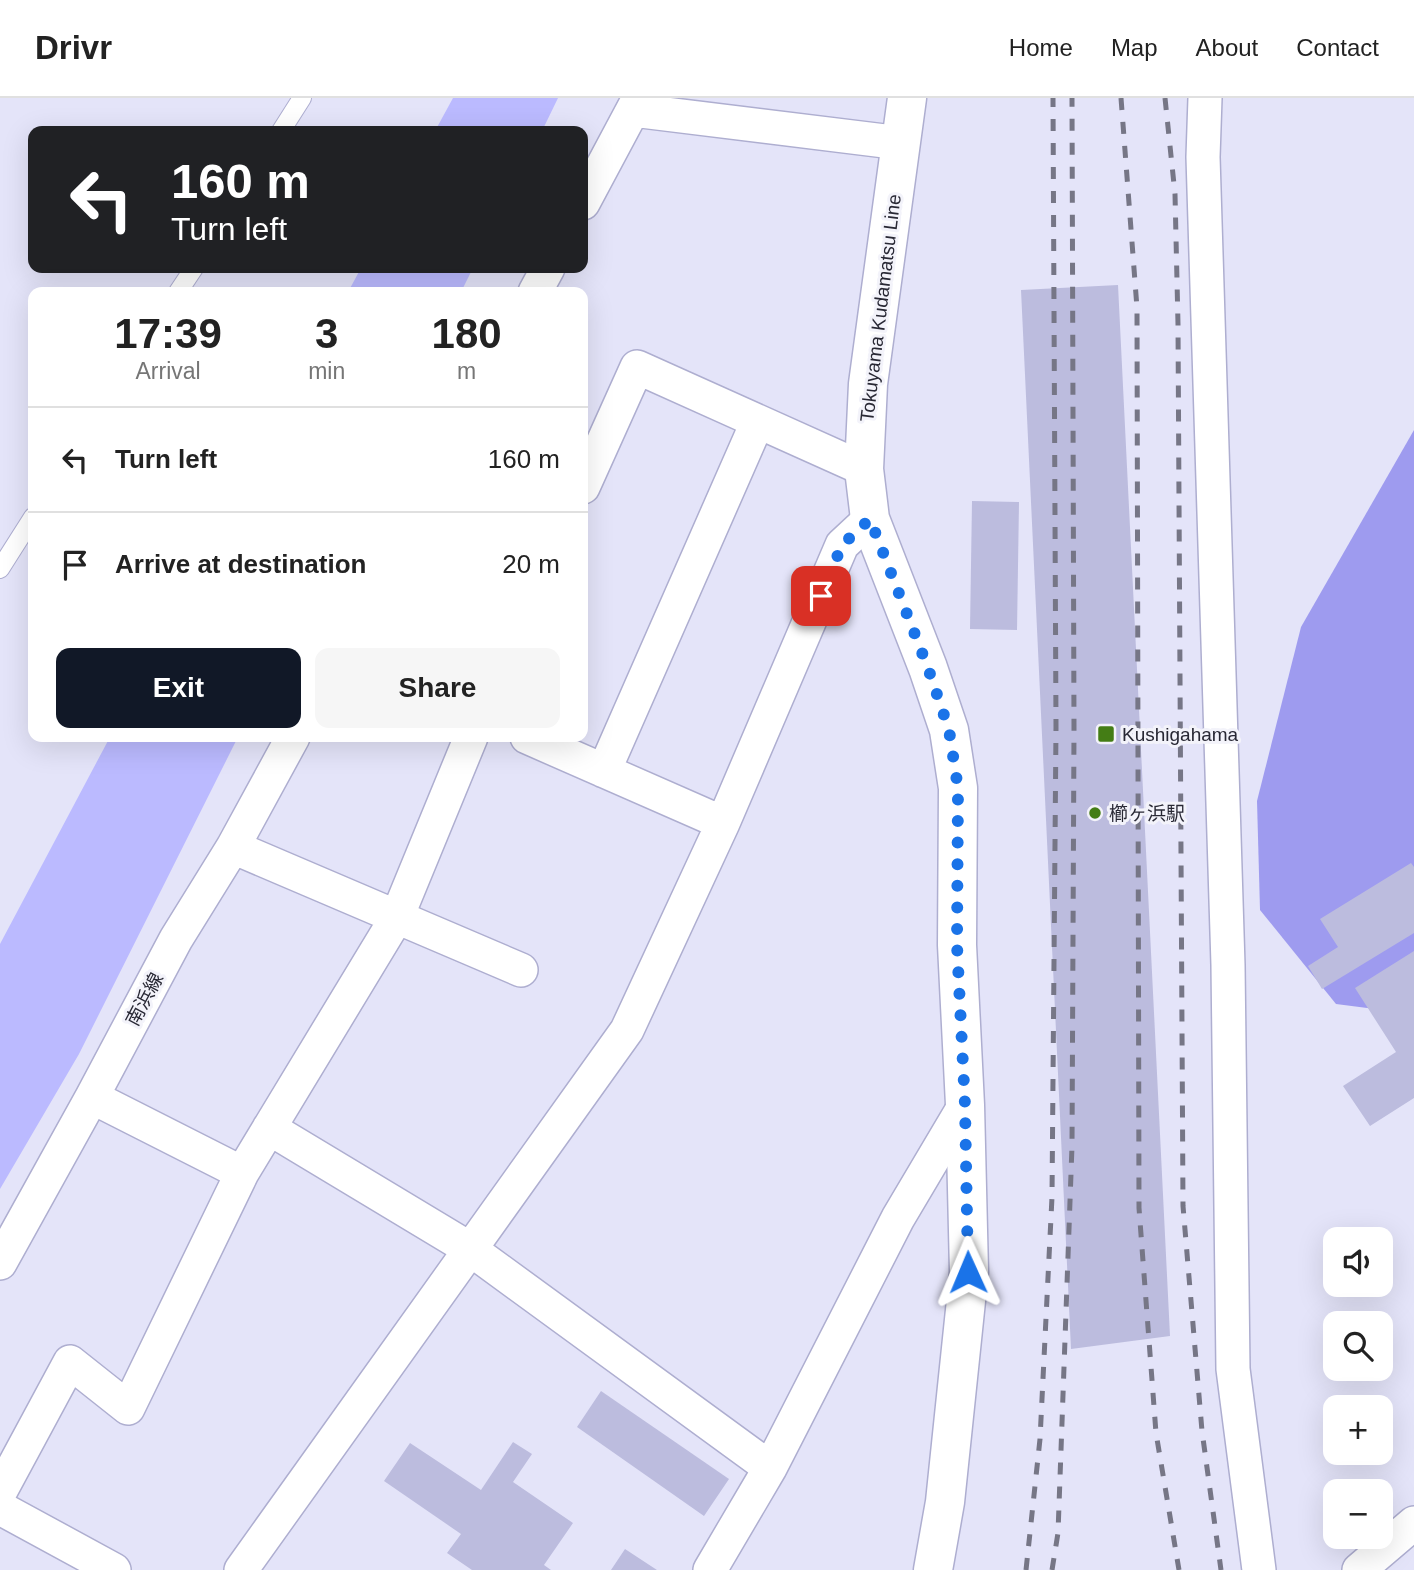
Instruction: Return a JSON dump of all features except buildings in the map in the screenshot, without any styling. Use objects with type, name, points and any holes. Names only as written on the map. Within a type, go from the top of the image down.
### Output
[{"type":"main road","name":"Tokuyama Kudamatsu Line","points":[[907,98],[867,384],[864,469],[870,519],[945,718],[958,788],[957,945],[965,1105],[968,1272],[945,1502],[933,1570]]},
{"type":"street","points":[[1205,98],[1203,157],[1227,951],[1233,1370],[1259,1570]]},
{"type":"street","points":[[588,194],[636,104],[901,143]]},
{"type":"street","points":[[588,476],[637,367],[864,469]]},
{"type":"street","points":[[604,771],[757,423]]},
{"type":"street","points":[[241,1570],[627,1030],[723,823],[842,545],[870,519]]},
{"type":"street","name":"南浜線","points":[[0,1263],[176,939],[233,847],[290,742]]},
{"type":"street","points":[[0,1492],[70,1362],[128,1408],[242,1173],[397,916],[469,742]]},
{"type":"street","points":[[538,742],[723,823]]},
{"type":"street","points":[[233,847],[521,970]]},
{"type":"street","points":[[92,1097],[242,1173]]},
{"type":"street","points":[[710,1570],[771,1468],[898,1219],[965,1105]]},
{"type":"street","points":[[270,1128],[470,1249],[771,1468]]},
{"type":"street","points":[[0,1508],[114,1570]]},
{"type":"street","points":[[1359,1570],[1414,1522]]},
{"type":"lane","points":[[284,126],[302,98]]},
{"type":"lane","points":[[0,569],[28,525]]},
{"type":"shaded area","points":[[1414,430],[1414,1014],[1336,1004],[1260,910],[1257,801],[1301,627]]},
{"type":"water","points":[[453,98],[558,98],[544,126],[438,126]]},
{"type":"water","points":[[358,273],[470,273],[464,287],[351,287]]},
{"type":"water","points":[[107,742],[235,742],[79,1054],[0,1189],[0,944]]},
{"type":"railway","points":[[1026,1570],[1040,1439],[1052,1197],[1056,727],[1053,98]]},
{"type":"railway","points":[[1052,1570],[1058,1533],[1072,1146],[1072,98]]},
{"type":"railway","points":[[1121,98],[1137,308],[1139,1208],[1156,1433],[1179,1570]]},
{"type":"railway","points":[[1165,98],[1175,194],[1178,324],[1183,1206],[1202,1431],[1221,1570]]},
{"type":"place","name":"Kushigahama","points":[[1106,734]]},
{"type":"place","name":"櫛ヶ浜駅","points":[[1095,813]]},
{"type":"route","points":[[821,596],[842,545],[870,519],[949,730],[958,788],[957,945],[965,1105],[968,1272]]}]
